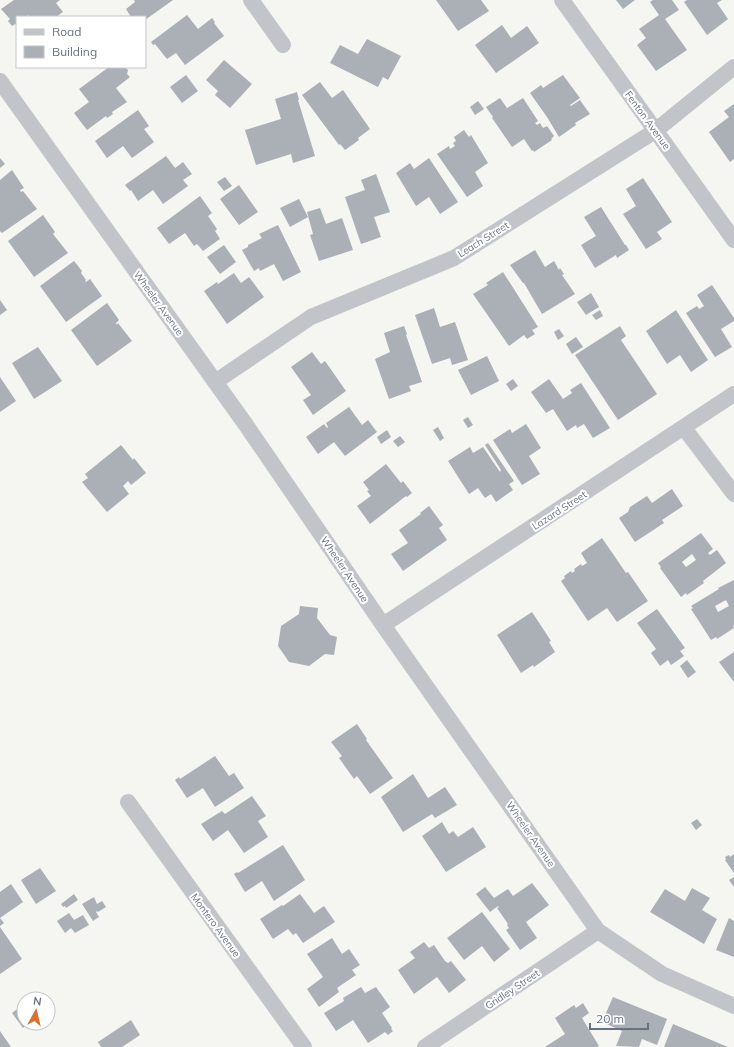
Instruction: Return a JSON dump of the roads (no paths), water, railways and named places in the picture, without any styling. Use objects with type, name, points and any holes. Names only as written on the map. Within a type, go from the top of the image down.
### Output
[{"type":"street","points":[[251,0],[283,45]]},
{"type":"street","name":"Fenton Avenue","points":[[562,0],[734,240]]},
{"type":"street","name":"Leach Street","points":[[215,382],[311,317],[454,258],[655,131],[734,66]]},
{"type":"street","name":"Wheeler Avenue","points":[[0,81],[246,425],[383,625],[598,931],[662,974],[734,1006]]},
{"type":"street","name":"Lazard Street","points":[[383,625],[734,394]]},
{"type":"street","points":[[684,428],[734,494]]},
{"type":"street","name":"Montero Avenue","points":[[128,802],[304,1047]]},
{"type":"street","name":"Gridley Street","points":[[425,1047],[598,931]]}]
